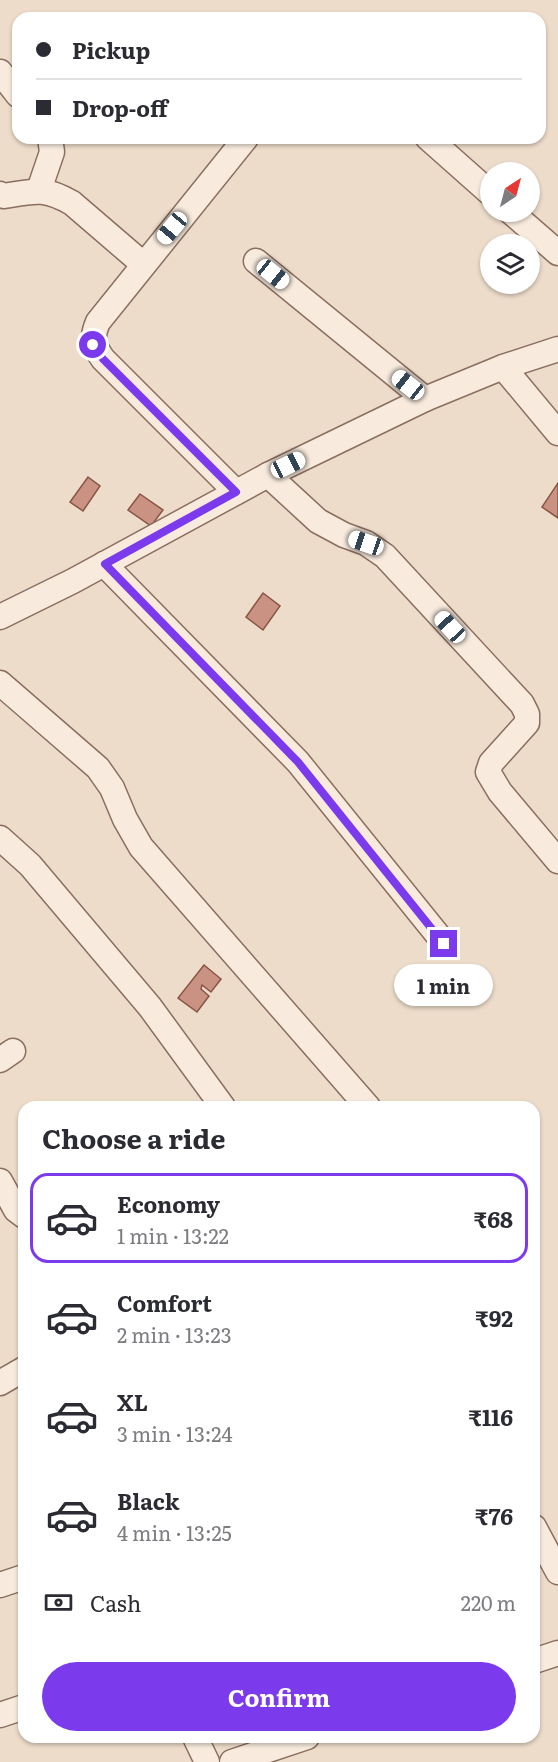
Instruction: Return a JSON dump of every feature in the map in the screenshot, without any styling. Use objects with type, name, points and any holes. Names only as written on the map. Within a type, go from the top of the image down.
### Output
[{"type":"street","points":[[0,72],[12,87]]},
{"type":"street","points":[[39,190],[52,152],[51,144]]},
{"type":"street","points":[[236,492],[103,359],[93,345],[93,335],[98,322],[241,144]]},
{"type":"street","points":[[435,144],[480,185]]},
{"type":"street","points":[[0,194],[4,196],[39,190],[59,196],[72,203],[143,264]]},
{"type":"street","points":[[522,222],[558,253]]},
{"type":"street","points":[[256,261],[425,399]]},
{"type":"street","points":[[0,617],[105,564],[268,475],[425,399],[503,367],[558,349]]},
{"type":"street","points":[[503,367],[558,433]]},
{"type":"street","points":[[268,475],[318,521],[344,535],[366,543],[385,556],[522,704],[528,714],[527,723],[491,763],[488,772],[500,792],[558,861]]},
{"type":"street","points":[[105,564],[298,762],[444,944]]},
{"type":"street","points":[[0,683],[98,768],[112,788],[125,819],[141,847],[363,1101]]},
{"type":"street","points":[[0,838],[30,865],[150,1006],[219,1101]]},
{"type":"street","points":[[0,1181],[18,1212]]},
{"type":"street","points":[[0,1383],[18,1372]]},
{"type":"street","points":[[540,1538],[558,1572]]},
{"type":"street","points":[[0,1585],[18,1579]]},
{"type":"street","points":[[540,1659],[558,1653]]},
{"type":"street","points":[[0,1715],[18,1709]]},
{"type":"street","points":[[198,1743],[207,1762]]},
{"type":"street","points":[[232,1762],[289,1743]]},
{"type":"building","points":[[88,477],[100,486],[83,511],[70,502]]},
{"type":"building","points":[[558,483],[558,518],[542,507]]},
{"type":"building","points":[[140,494],[163,510],[151,526],[128,510]]},
{"type":"building","points":[[263,593],[280,606],[263,630],[246,617]]},
{"type":"building","points":[[204,965],[221,979],[211,992],[202,985],[201,989],[209,996],[197,1012],[178,998]]},
{"type":"route","points":[[93,345],[103,359],[236,492],[105,564],[298,762],[444,944]]}]
